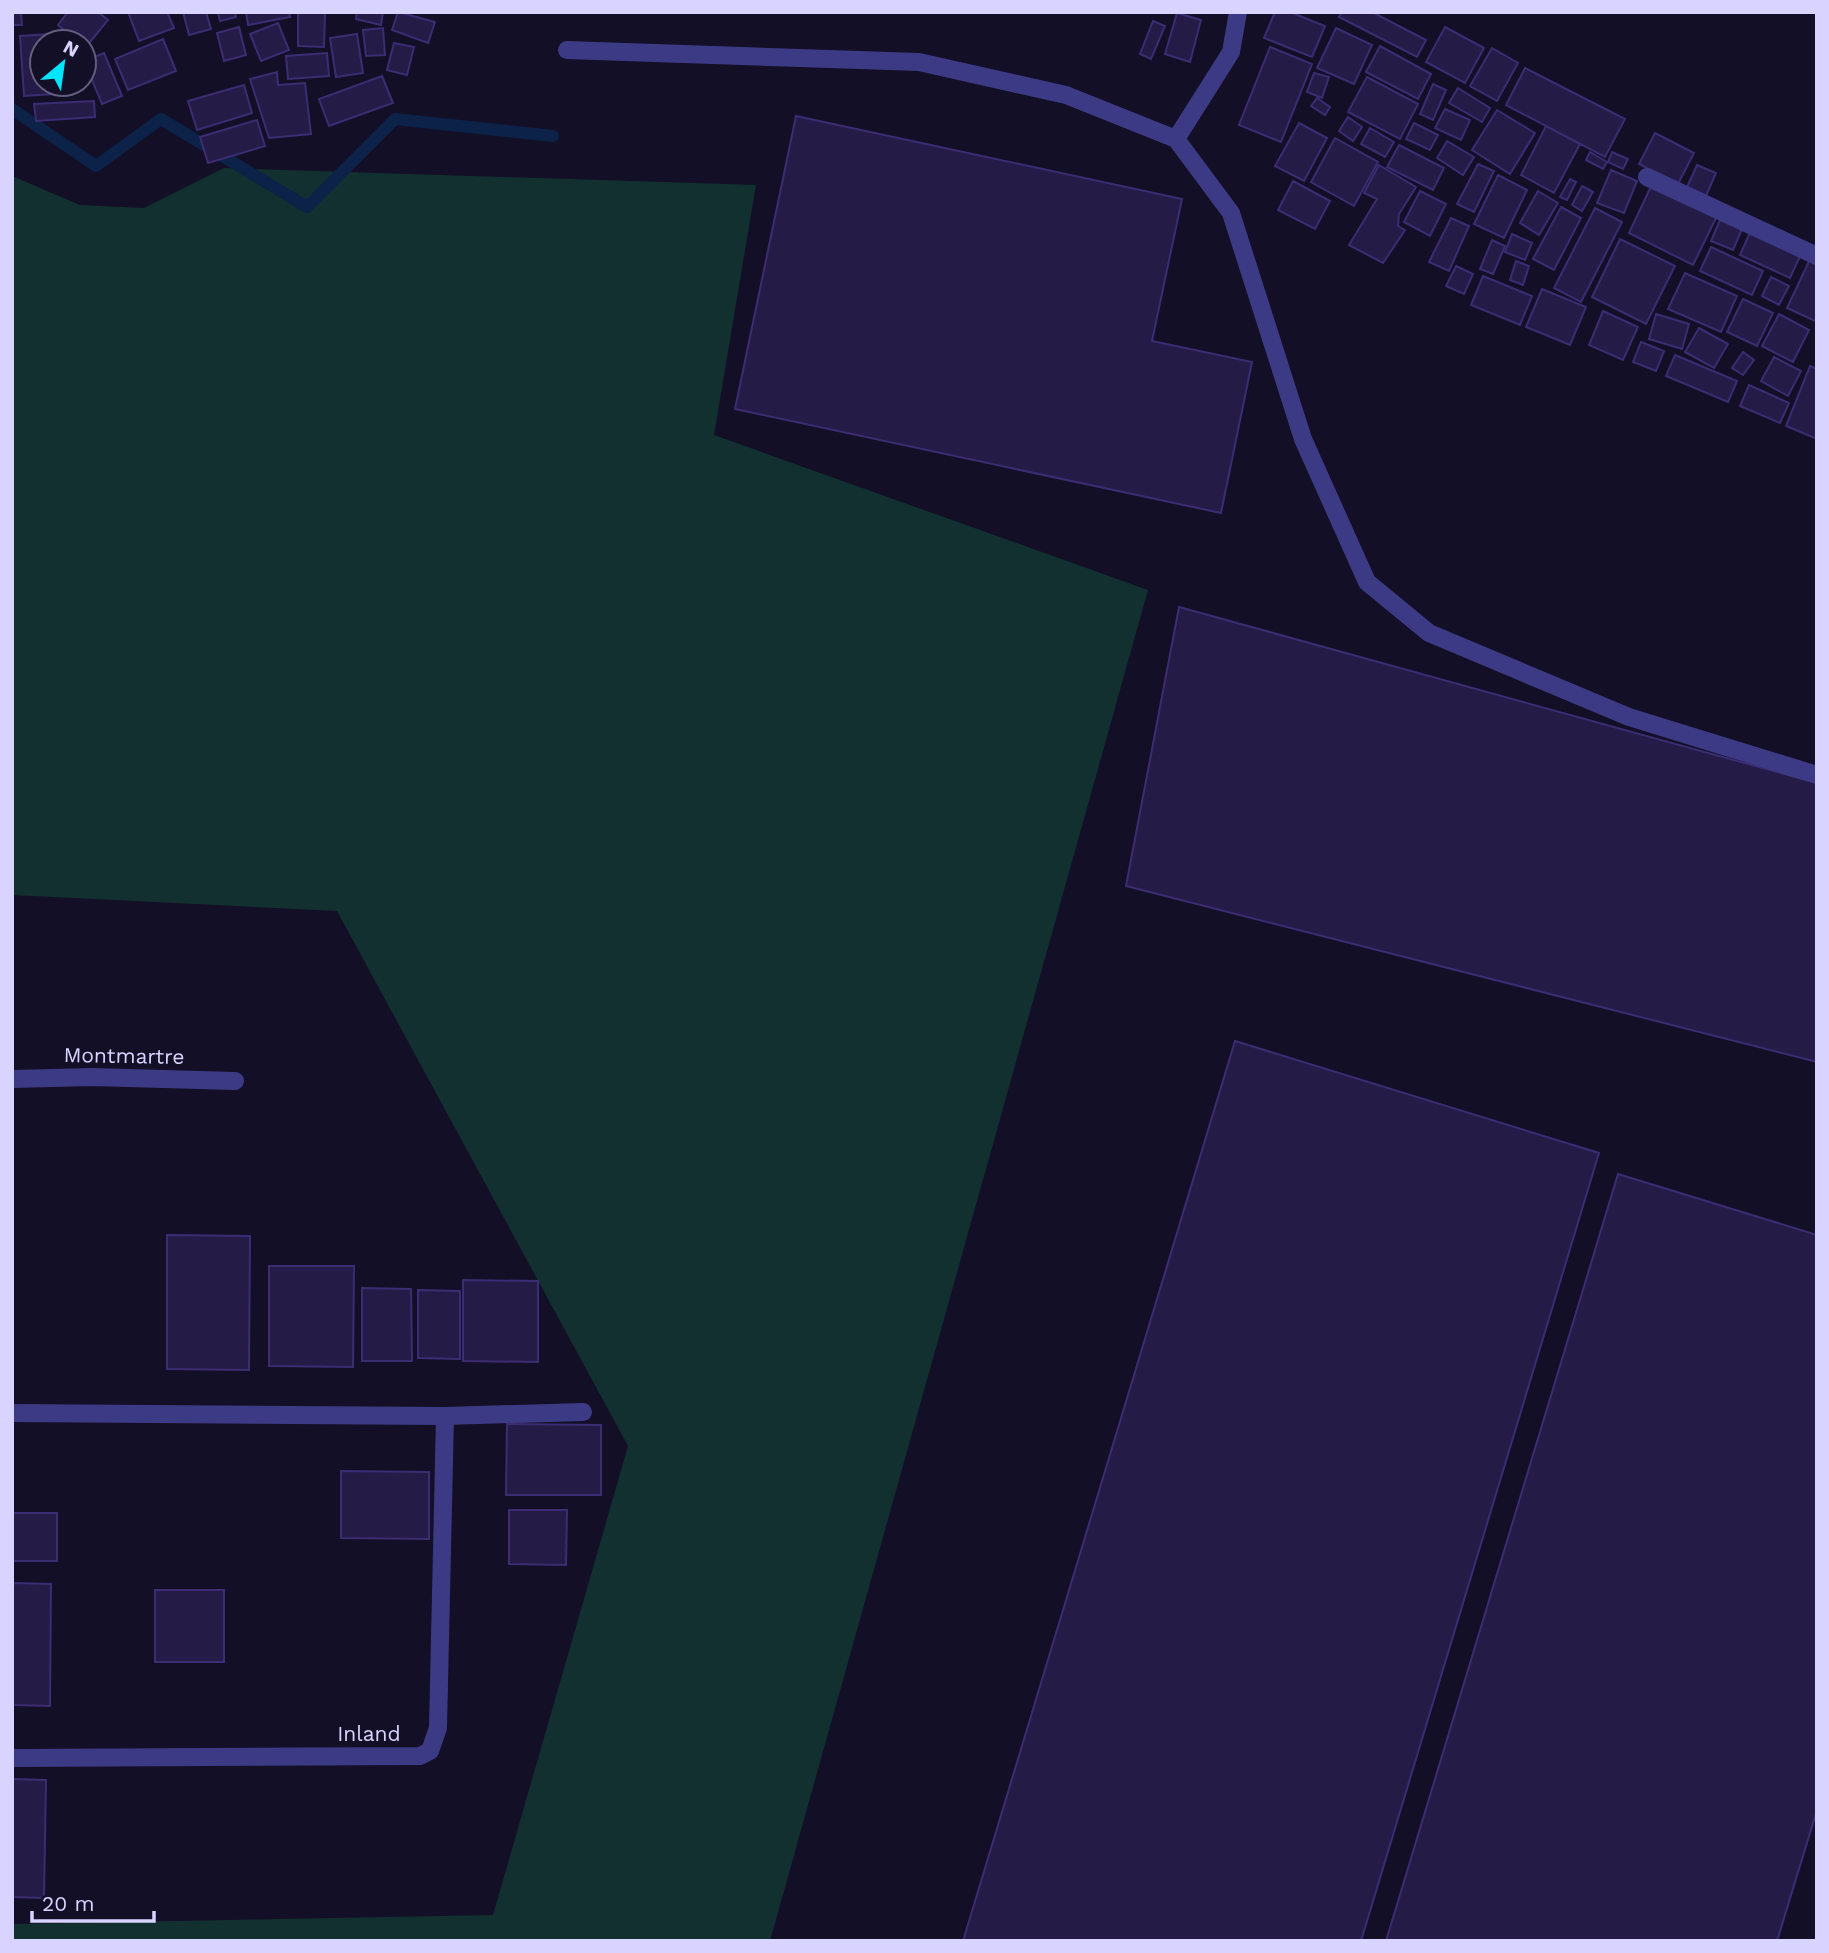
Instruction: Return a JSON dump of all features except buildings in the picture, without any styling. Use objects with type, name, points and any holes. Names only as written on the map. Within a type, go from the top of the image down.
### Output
[{"type":"street","points":[[1176,139],[1231,52],[1238,12]]},
{"type":"street","points":[[567,50],[919,62],[1066,95],[1176,139],[1231,213],[1303,439],[1367,582],[1429,633],[1629,717],[1817,775]]},
{"type":"street","points":[[1647,177],[1817,256]]},
{"type":"street","name":"Montmartre","points":[[12,1079],[92,1077],[235,1081]]},
{"type":"street","points":[[12,1413],[445,1416],[583,1412]]},
{"type":"street","name":"Inland","points":[[12,1758],[420,1756],[430,1751],[439,1728],[445,1416]]},
{"type":"green space","points":[[224,168],[756,185],[714,435],[1148,590],[770,1941],[12,1941],[12,1924],[493,1915],[628,1446],[337,911],[12,895],[12,176],[80,205],[144,208]]},
{"type":"waterway","points":[[12,109],[96,166],[161,119],[307,207],[395,119],[553,136]]}]
